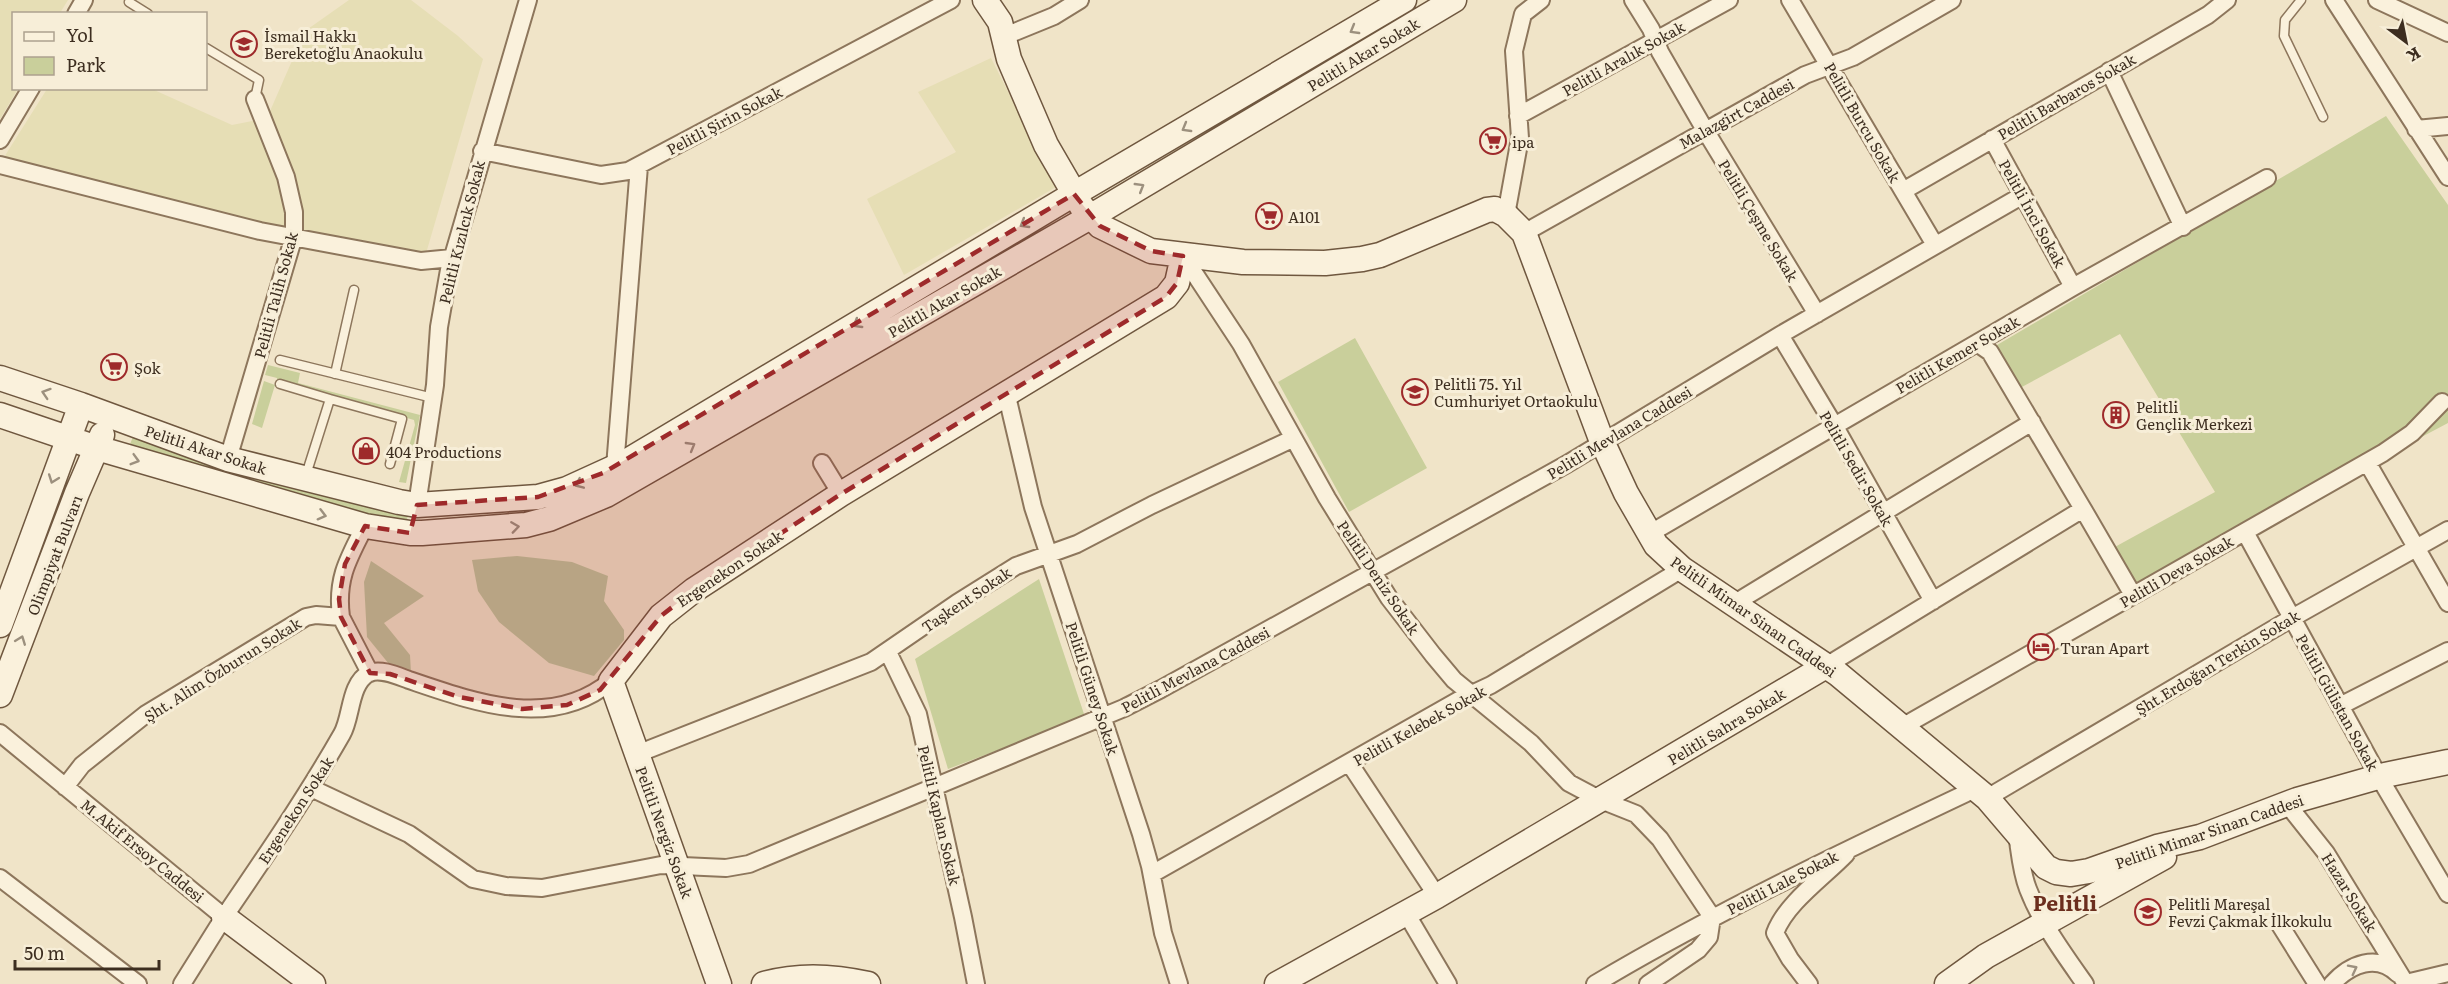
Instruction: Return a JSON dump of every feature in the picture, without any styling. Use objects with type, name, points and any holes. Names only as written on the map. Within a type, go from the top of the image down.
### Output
[{"type":"street","name":"Pelitli Kızılcık Sokak","points":[[417,505],[433,398],[439,327],[452,258],[528,0]]},
{"type":"street","name":"Pelitli Şirin Sokak","points":[[482,151],[601,175],[628,171],[951,0]]},
{"type":"street","points":[[985,0],[1000,22],[1009,59],[1046,145],[1090,217],[1116,235],[1151,251],[1183,256],[1266,262],[1325,263],[1380,255],[1487,210],[1495,208],[1506,215],[1519,151],[1514,51],[1523,14],[1541,0]]},
{"type":"street","points":[[1005,36],[1054,16],[1080,0]]},
{"type":"street","name":"Pelitli Akar Sokak","points":[[0,378],[228,459],[417,505],[538,497],[567,489],[615,467],[1404,0]]},
{"type":"street","name":"Pelitli Akar Sokak","points":[[0,415],[97,448],[365,526],[410,533],[526,525],[549,519],[606,495],[1090,217],[1454,0]]},
{"type":"street","name":"Pelitli Çeşme Sokak","points":[[1633,0],[1652,29],[1655,41],[1704,130],[1817,314]]},
{"type":"street","name":"Pelitli Aralık Sokak","points":[[1518,116],[1729,0]]},
{"type":"street","name":"Pelitli Burcu Sokak","points":[[1790,0],[1935,245]]},
{"type":"street","name":"Malazgirt Caddesi","points":[[1524,233],[1805,75],[1853,57],[1952,0]]},
{"type":"street","name":"Pelitli Barbaros Sokak","points":[[1903,190],[2109,72],[2203,7],[2227,0]]},
{"type":"street","points":[[2334,0],[2448,177]]},
{"type":"street","points":[[2377,0],[2448,33]]},
{"type":"street","points":[[2109,72],[2183,227]]},
{"type":"street","points":[[0,140],[30,90]]},
{"type":"street","name":"Pelitli Talih Sokak","points":[[228,459],[294,236],[294,212],[286,177],[255,99]]},
{"type":"street","points":[[2416,129],[2448,126]]},
{"type":"street","name":"Pelitli İnci Sokak","points":[[1992,139],[2073,287]]},
{"type":"street","points":[[0,165],[260,231],[421,261],[452,258]]},
{"type":"street","points":[[615,467],[639,166]]},
{"type":"street","name":"Pelitli Kemer Sokak","points":[[1648,534],[2073,287],[2267,178]]},
{"type":"street","name":"Pelitli Mevlana Caddesi","points":[[311,789],[409,834],[473,879],[506,886],[542,888],[661,865],[726,868],[749,864],[1102,717],[1161,689],[1602,442],[1780,335],[2023,195]]},
{"type":"street","name":"Pelitli Mimar Sinan Caddesi","points":[[1506,215],[1524,233],[1602,442],[1648,534],[1663,553],[1682,569],[1826,666],[1902,727],[1981,794],[2046,867],[2056,873],[2089,872],[2157,847],[2200,837],[2287,804],[2379,777],[2448,762]]},
{"type":"street","name":"Ergenekon Sokak","points":[[224,917],[311,789],[345,728],[357,688],[370,673],[390,674],[459,697],[522,709],[549,709],[567,705],[600,690],[611,681],[662,616],[694,590],[841,494],[1166,297],[1177,283],[1183,256]]},
{"type":"street","name":"Pelitli Deniz Sokak","points":[[1183,256],[1241,344],[1292,438],[1389,598],[1433,655],[1454,680],[1531,743],[1569,783],[1601,800],[1636,813],[1660,839],[1712,917]]},
{"type":"street","name":"Pelitli Sedir Sokak","points":[[1780,335],[1934,601]]},
{"type":"street","points":[[1977,343],[1990,352],[2133,595]]},
{"type":"street","name":"Pelitli Güney Sokak","points":[[1006,392],[1033,507],[1141,834],[1152,874],[1162,933],[1179,984]]},
{"type":"street","name":"Pelitli Deva Sokak","points":[[1902,727],[2367,462],[2412,433],[2442,402]]},
{"type":"street","name":"Olimpiyat Bulvarı","points":[[0,625],[81,405]]},
{"type":"street","name":"Olimpiyat Bulvarı","points":[[0,695],[77,493],[110,416]]},
{"type":"street","points":[[1735,603],[2032,422]]},
{"type":"street","name":"Taşkent Sokak","points":[[637,754],[871,662],[1016,566],[1077,544],[1152,505],[1292,438]]},
{"type":"street","points":[[2367,462],[2448,603]]},
{"type":"street","points":[[822,463],[841,494]]},
{"type":"street","points":[[410,533],[417,505]]},
{"type":"street","name":"Pelitli Sahra Sokak","points":[[1277,984],[1437,896],[1601,800],[2083,509]]},
{"type":"street","points":[[365,526],[345,564],[339,585],[341,617],[370,673]]},
{"type":"street","name":"Şht.Erdoğan Terkin Sokak","points":[[1981,794],[2448,530]]},
{"type":"street","name":"Pelitli Gülistan Sokak","points":[[2245,532],[2379,777],[2448,894]]},
{"type":"street","name":"Pelitli Kelebek Sokak","points":[[1152,874],[1491,685],[1682,569]]},
{"type":"street","name":"Şht. Alim Özburun Sokak","points":[[65,787],[82,765],[146,714],[306,617],[316,615],[341,617]]},
{"type":"street","points":[[2340,706],[2448,651]]},
{"type":"street","name":"Pelitli Kaplan Sokak","points":[[888,652],[918,714],[963,917],[975,984]]},
{"type":"street","name":"Pelitli Nergiz Sokak","points":[[611,681],[719,984]]},
{"type":"street","name":"M.Akif Ersoy Caddesi","points":[[0,733],[224,917]]},
{"type":"street","points":[[1350,764],[1437,896]]},
{"type":"street","name":"Pelitli Lale Sokak","points":[[1595,984],[1712,917],[1856,845],[1981,794]]},
{"type":"street","name":"Hazar Sokak","points":[[2287,804],[2326,853],[2406,984]]},
{"type":"street","points":[[2017,833],[2022,869],[2028,890],[2058,946],[2085,984]]},
{"type":"street","points":[[1947,984],[1986,956],[2200,837]]},
{"type":"street","points":[[1809,984],[1790,959],[1775,933],[1780,921],[1791,907],[1856,845]]},
{"type":"street","points":[[0,878],[138,984]]},
{"type":"street","points":[[1406,913],[1448,984]]},
{"type":"street","points":[[182,984],[224,917],[313,984]]},
{"type":"street","points":[[1648,984],[1698,950],[1708,938],[1712,917]]},
{"type":"street","points":[[2280,925],[2317,984]]},
{"type":"street","points":[[2332,984],[2345,972],[2365,963],[2385,963],[2406,984],[2448,973]]},
{"type":"street","points":[[764,984],[789,978],[835,977],[868,984]]},
{"type":"lane","points":[[2301,0],[2284,20],[2284,36],[2324,117]]},
{"type":"lane","points":[[129,2],[145,12]]},
{"type":"lane","points":[[207,49],[259,80],[255,99]]},
{"type":"lane","points":[[335,374],[354,290]]},
{"type":"lane","points":[[280,360],[433,398]]},
{"type":"lane","points":[[280,384],[402,419],[390,464]]},
{"type":"lane","points":[[305,478],[330,399]]},
{"type":"highlighted area","points":[[1074,194],[1100,226],[1151,251],[1183,256],[1177,283],[1166,297],[841,494],[694,590],[661,616],[600,690],[567,705],[522,709],[459,697],[390,674],[370,673],[341,617],[339,599],[345,564],[365,526],[410,533],[417,505],[538,497],[603,473]]},
{"type":"shaded area","points":[[0,0],[68,0],[61,12],[12,12],[12,90],[17,90],[0,119]]},
{"type":"shaded area","points":[[349,0],[411,0],[458,36],[483,59],[422,267],[1,162],[46,90],[154,90],[232,125],[267,118],[305,31]]},
{"type":"shaded area","points":[[991,58],[1056,187],[904,275],[867,199],[956,152],[918,92]]},
{"type":"green space","points":[[2386,116],[2448,205],[2448,423],[2136,588],[2113,548],[2215,492],[2120,334],[2020,388],[1992,348]]},
{"type":"green space","points":[[1355,338],[1427,468],[1349,512],[1278,382]]},
{"type":"green space","points":[[268,365],[300,373],[298,383],[420,415],[406,483],[399,482],[415,425],[414,420],[277,381],[277,378],[265,375]]},
{"type":"green space","points":[[264,381],[275,385],[262,428],[252,424]]},
{"type":"green space","points":[[137,426],[411,504],[404,531],[126,455]]},
{"type":"green space","points":[[517,556],[572,562],[608,576],[604,601],[624,630],[624,640],[594,676],[549,663],[499,622],[478,591],[472,560]]},
{"type":"green space","points":[[371,561],[424,596],[384,623],[410,655],[411,673],[393,669],[367,637],[364,582]]},
{"type":"green space","points":[[1039,579],[1085,717],[948,769],[915,659]]},
{"type":"place","name":"İsmail Hakkı Bereketoğlu Anaokulu","points":[[244,44]]},
{"type":"place","name":"ipa","points":[[1493,141]]},
{"type":"place","name":"A101","points":[[1269,216]]},
{"type":"place","name":"Şok","points":[[114,367]]},
{"type":"place","name":"Pelitli 75. Yıl Cumhuriyet Ortaokulu","points":[[1415,392]]},
{"type":"place","name":"Pelitli Gençlik Merkezi","points":[[2116,415]]},
{"type":"place","name":"404 Productions","points":[[366,451]]},
{"type":"place","name":"Turan Apart","points":[[2041,647]]},
{"type":"place","name":"Pelitli Mareşal Fevzi Çakmak İlkokulu","points":[[2148,912]]},
{"type":"district","name":"Pelitli","points":[[2065,901]]}]
